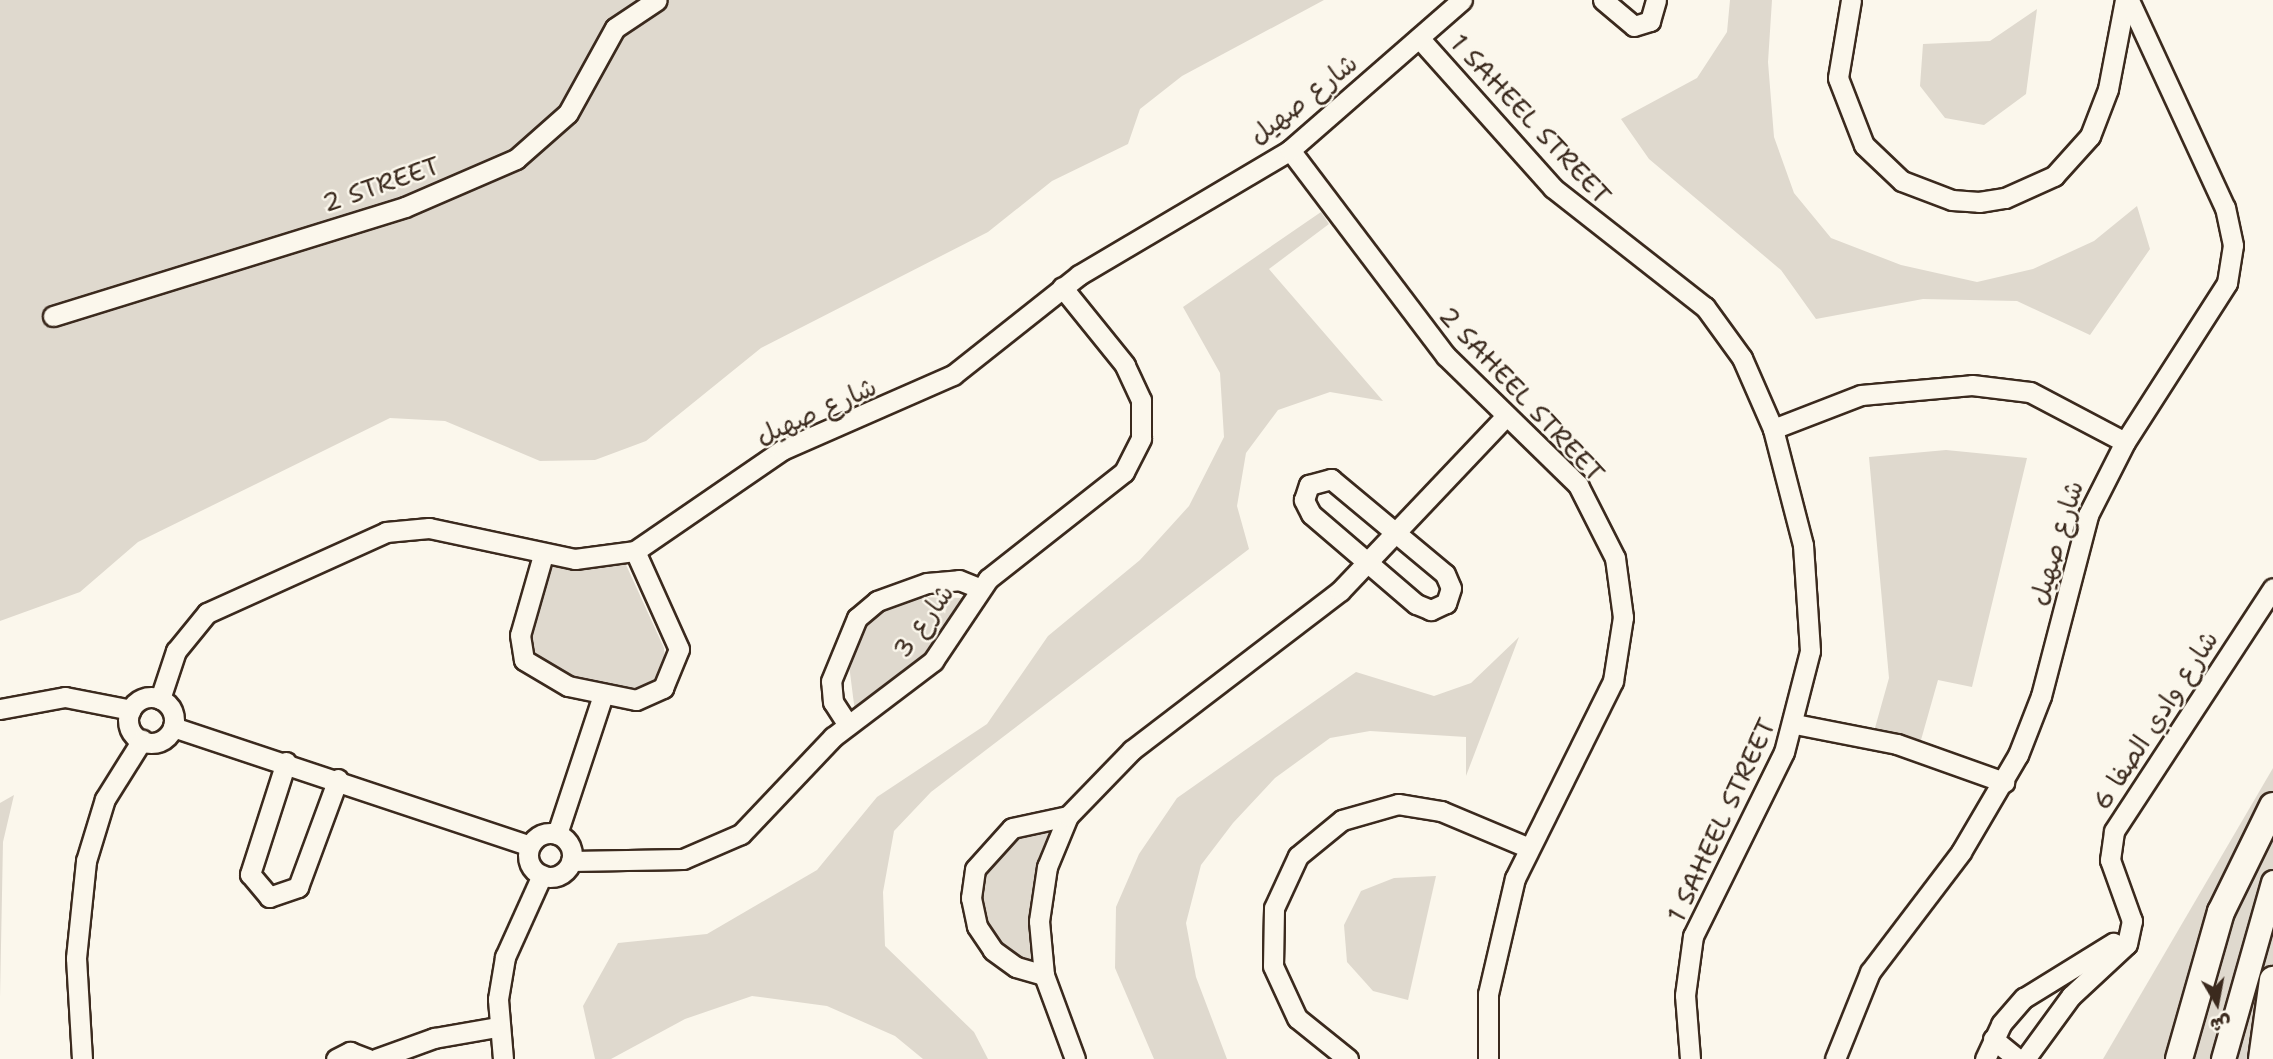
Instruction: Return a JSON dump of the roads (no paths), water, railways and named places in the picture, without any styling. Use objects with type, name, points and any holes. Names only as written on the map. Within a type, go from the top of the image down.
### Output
[{"type":"highway","points":[[2179,1059],[2221,912],[2273,806]]},
{"type":"highway","points":[[2262,1059],[2273,980]]},
{"type":"main road","points":[[2222,1059],[2273,882]]},
{"type":"street","name":"2 STREET","points":[[53,316],[405,207],[516,159],[568,113],[615,28],[657,0]]},
{"type":"street","name":"شارع صهيل","points":[[160,699],[176,651],[207,613],[386,532],[429,528],[543,555],[575,559],[635,551],[782,450],[953,375],[1062,288],[1290,149],[1462,0]]},
{"type":"street","points":[[1603,0],[1634,26],[1650,21],[1656,0]]},
{"type":"street","points":[[1851,0],[1838,78],[1864,145],[1902,181],[1952,200],[1979,202],[2031,189],[2074,158],[2090,136],[2108,89],[2127,0]]},
{"type":"street","name":"شارع صهيل","points":[[1835,1059],[1870,972],[2004,782],[2041,696],[2088,515],[2125,442],[2219,300],[2232,245],[2207,164],[2127,0]]},
{"type":"street","name":"1 SAHEEL STREET","points":[[1419,38],[1560,195],[1705,307],[1742,358],[1773,429],[1808,580],[1810,651],[1796,724],[1693,936],[1685,995],[1690,1059]]},
{"type":"street","name":"2 SAHEEL STREET","points":[[1290,149],[1422,328],[1506,416],[1561,464],[1593,508],[1615,558],[1623,617],[1602,711],[1527,847],[1498,935],[1488,994],[1488,1059]]},
{"type":"street","name":"3 شارع","points":[[571,862],[683,859],[723,846],[848,725],[933,661],[979,588],[1111,485],[1141,438],[1135,382],[1062,288]]},
{"type":"street","points":[[1773,429],[1861,395],[1972,385],[2029,392],[2125,442]]},
{"type":"street","points":[[1075,1059],[1044,975],[1041,894],[1068,816],[1111,767],[1280,642],[1368,563],[1506,416]]},
{"type":"street","points":[[1331,479],[1396,531],[1450,580],[1446,603],[1423,609],[1311,514],[1304,500],[1309,485],[1331,479]]},
{"type":"street","points":[[543,555],[520,635],[524,660],[543,677],[603,695],[651,696],[677,663],[676,635],[635,551]]},
{"type":"street","points":[[848,725],[834,702],[831,681],[858,618],[877,601],[927,583],[959,580],[979,588]]},
{"type":"street","name":"شارع وادي الصفا 6","points":[[2132,927],[2110,860],[2113,831],[2273,589]]},
{"type":"street","points":[[557,834],[603,695]]},
{"type":"street","points":[[0,709],[65,697],[131,710]]},
{"type":"street","points":[[147,697],[160,699],[171,707],[173,727],[164,739],[142,740],[129,724],[131,710],[147,697]]},
{"type":"street","points":[[1796,724],[1897,744],[2004,782]]},
{"type":"street","points":[[173,727],[338,779],[530,846]]},
{"type":"street","points":[[82,1059],[76,958],[86,861],[106,799],[142,740]]},
{"type":"street","points":[[286,762],[250,874],[269,897],[298,887],[338,779]]},
{"type":"street","points":[[1348,1059],[1297,1018],[1273,965],[1274,908],[1298,856],[1342,820],[1398,804],[1441,811],[1527,847]]},
{"type":"street","points":[[1044,975],[1000,956],[977,926],[971,898],[975,869],[1012,828],[1068,816]]},
{"type":"street","points":[[544,834],[557,834],[571,848],[571,862],[563,873],[542,875],[529,860],[530,846],[544,834]]},
{"type":"street","points":[[503,1059],[497,1027],[505,957],[542,875]]},
{"type":"street","points":[[1985,1059],[1993,1039],[2018,1004],[2132,927]]},
{"type":"street","points":[[2025,1059],[2071,996],[2123,950],[2132,927]]},
{"type":"street","points":[[2055,980],[2071,996]]},
{"type":"street","points":[[376,1059],[497,1027]]},
{"type":"street","points":[[1993,1039],[2018,1059]]},
{"type":"street","points":[[335,1059],[350,1052],[368,1059]]}]
